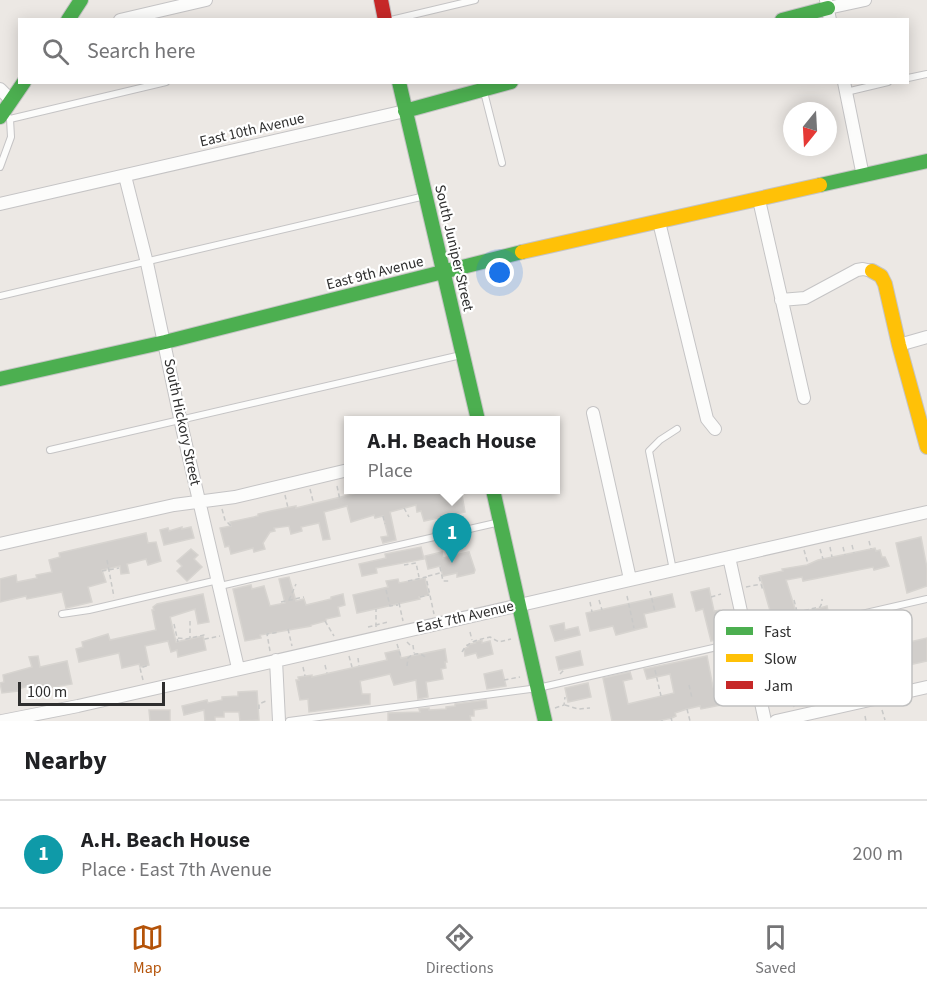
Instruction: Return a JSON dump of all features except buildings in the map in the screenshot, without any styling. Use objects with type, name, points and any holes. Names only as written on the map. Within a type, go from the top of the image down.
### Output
[{"type":"street","points":[[73,18],[81,0]]},
{"type":"street","points":[[129,18],[206,0]]},
{"type":"street","points":[[381,0],[385,18]]},
{"type":"street","points":[[790,18],[865,0]]},
{"type":"street","points":[[4,116],[11,100],[23,84]]},
{"type":"street","name":"South Juniper Street","points":[[399,84],[477,416]]},
{"type":"street","name":"East 10th Avenue","points":[[0,204],[405,111],[503,84]]},
{"type":"street","points":[[845,87],[864,176]]},
{"type":"street","points":[[0,89],[11,100]]},
{"type":"street","name":"East 9th Avenue","points":[[0,379],[165,342],[510,255],[927,161]]},
{"type":"street","name":"South Hickory Street","points":[[125,176],[147,263],[238,668]]},
{"type":"street","points":[[759,200],[804,398]]},
{"type":"street","points":[[659,222],[707,419],[715,429]]},
{"type":"street","points":[[781,300],[805,298],[857,270],[872,271],[881,276],[885,284],[899,345],[924,425],[927,447]]},
{"type":"street","points":[[899,345],[927,337]]},
{"type":"street","points":[[593,413],[630,579]]},
{"type":"street","points":[[0,544],[150,510],[220,499],[344,471]]},
{"type":"street","points":[[495,494],[545,721]]},
{"type":"street","name":"East 7th Avenue","points":[[2,721],[63,715],[145,690],[238,668],[927,512]]},
{"type":"street","points":[[729,557],[740,610]]},
{"type":"street","points":[[276,660],[279,721]]},
{"type":"street","points":[[912,690],[927,687]]},
{"type":"street","points":[[762,706],[765,721]]},
{"type":"street","points":[[776,721],[843,706]]},
{"type":"lane","points":[[399,18],[475,0]]},
{"type":"lane","points":[[909,78],[927,74]]},
{"type":"lane","points":[[0,167],[11,137],[4,116],[156,84]]},
{"type":"lane","points":[[845,87],[871,84]]},
{"type":"lane","points":[[483,89],[502,163]]},
{"type":"lane","points":[[0,296],[425,196]]},
{"type":"lane","points":[[50,450],[462,354]]},
{"type":"lane","points":[[672,570],[649,451],[660,440],[678,429]]},
{"type":"lane","points":[[62,614],[219,583],[501,522]]},
{"type":"lane","points":[[879,610],[927,599]]},
{"type":"lane","points":[[289,721],[538,688],[714,648]]},
{"type":"path","points":[[336,482],[340,500]]},
{"type":"path","points":[[220,499],[225,520],[231,526]]},
{"type":"path","points":[[404,508],[409,517]]},
{"type":"path","points":[[384,516],[385,524]]},
{"type":"path","points":[[440,523],[442,519],[447,518]]},
{"type":"path","points":[[869,541],[871,549]]},
{"type":"path","points":[[852,545],[854,553]]},
{"type":"path","points":[[843,547],[845,555]]},
{"type":"path","points":[[830,550],[832,557]]},
{"type":"path","points":[[821,552],[823,559]]},
{"type":"path","points":[[806,556],[808,564]]},
{"type":"path","points":[[107,560],[116,604]]},
{"type":"path","points":[[404,566],[416,563],[420,578]]},
{"type":"path","points":[[440,567],[444,581],[450,581]]},
{"type":"path","points":[[102,571],[119,568]]},
{"type":"path","points":[[428,576],[441,573]]},
{"type":"path","points":[[408,581],[426,577],[437,623]]},
{"type":"path","points":[[759,577],[763,591]]},
{"type":"path","points":[[288,601],[296,584]]},
{"type":"path","points":[[751,586],[760,584]]},
{"type":"path","points":[[386,590],[390,606],[399,604],[401,614]]},
{"type":"path","points":[[650,591],[655,612]]},
{"type":"path","points":[[711,597],[721,594]]},
{"type":"path","points":[[420,597],[430,595]]},
{"type":"path","points":[[627,596],[634,628]]},
{"type":"path","points":[[281,602],[304,597]]},
{"type":"path","points":[[794,600],[796,610]]},
{"type":"path","points":[[806,610],[820,607],[822,600]]},
{"type":"path","points":[[600,602],[602,610]]},
{"type":"path","points":[[590,604],[592,612]]},
{"type":"path","points":[[375,625],[376,609]]},
{"type":"path","points":[[628,620],[632,619]]},
{"type":"path","points":[[190,621],[190,639]]},
{"type":"path","points":[[325,621],[332,630],[336,646]]},
{"type":"path","points":[[368,627],[388,622]]},
{"type":"path","points":[[174,624],[178,640],[204,635],[205,639],[224,635]]},
{"type":"path","points":[[288,629],[291,641]]},
{"type":"path","points":[[269,646],[267,634],[279,632]]},
{"type":"path","points":[[470,632],[473,641]]},
{"type":"path","points":[[462,652],[473,641],[490,637],[499,642],[526,635]]},
{"type":"path","points":[[413,645],[414,654]]},
{"type":"path","points":[[407,666],[408,658],[414,654],[425,657]]},
{"type":"path","points":[[358,658],[359,666]]},
{"type":"path","points":[[350,659],[352,667]]},
{"type":"path","points":[[145,690],[140,668],[148,665]]},
{"type":"path","points":[[325,665],[327,673]]},
{"type":"path","points":[[654,666],[661,696]]},
{"type":"path","points":[[504,680],[520,677]]},
{"type":"path","points":[[689,685],[692,698]]},
{"type":"path","points":[[564,705],[565,697]]},
{"type":"path","points":[[558,708],[564,705],[578,709],[590,708]]},
{"type":"path","points":[[687,709],[690,721]]},
{"type":"path","points":[[883,712],[885,720]]},
{"type":"path","points":[[865,716],[866,721]]},
{"type":"traffic: fast","points":[[69,18],[81,0]]},
{"type":"traffic: fast","points":[[790,18],[828,8]]},
{"type":"traffic: fast","points":[[0,117],[23,84]]},
{"type":"traffic: fast","points":[[399,84],[477,416]]},
{"type":"traffic: fast","points":[[405,111],[504,84]]},
{"type":"traffic: fast","points":[[820,185],[927,161]]},
{"type":"traffic: fast","points":[[0,379],[165,342],[522,252]]},
{"type":"traffic: fast","points":[[494,494],[545,721]]},
{"type":"traffic: slow","points":[[522,252],[820,185]]},
{"type":"traffic: slow","points":[[872,271],[881,276],[885,284],[927,447]]},
{"type":"traffic: jam","points":[[381,0],[385,18]]},
{"type":"place","name":"A.H. Beach House","points":[[452,563]]}]
